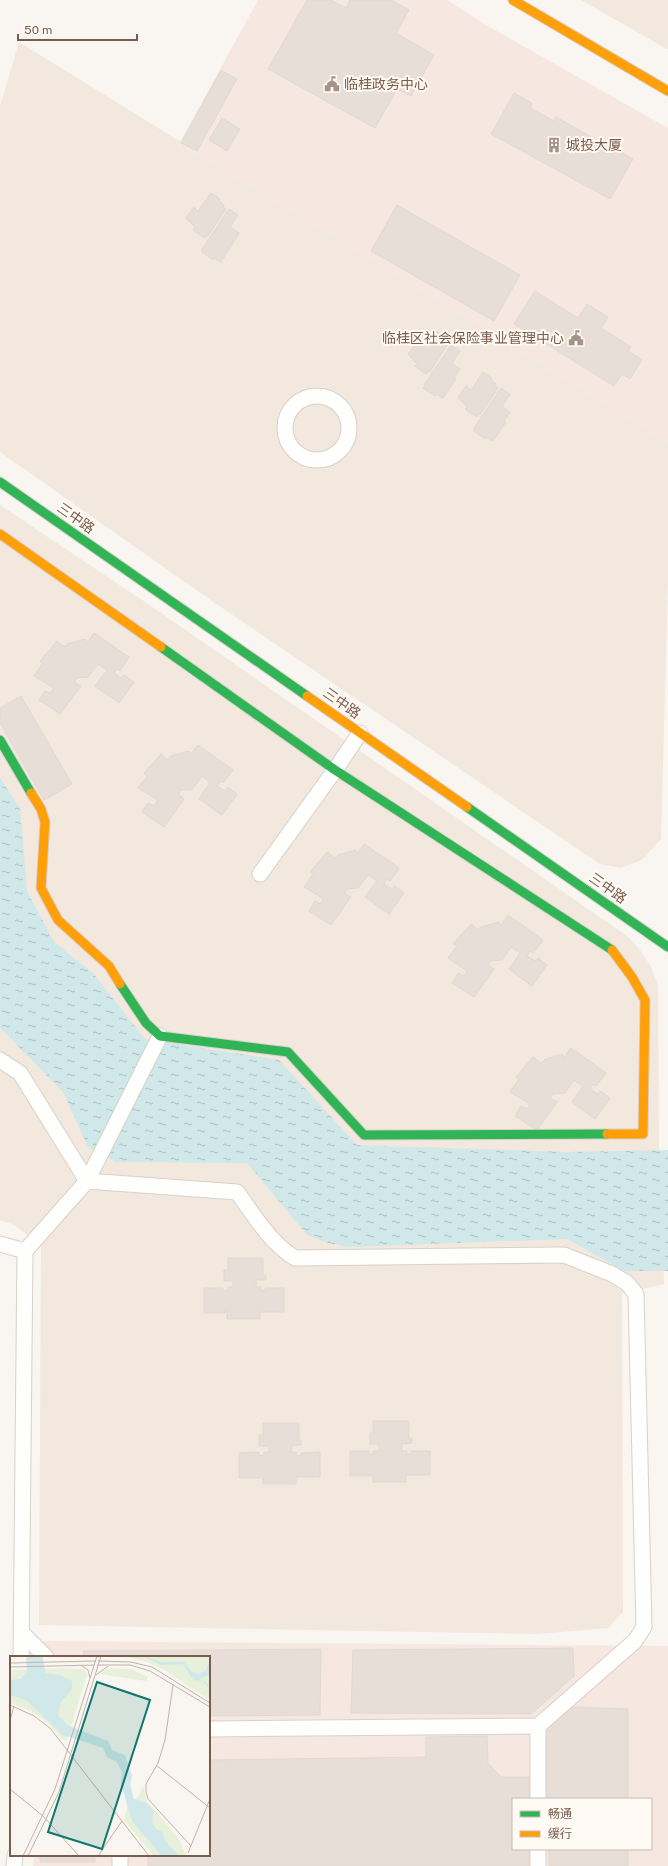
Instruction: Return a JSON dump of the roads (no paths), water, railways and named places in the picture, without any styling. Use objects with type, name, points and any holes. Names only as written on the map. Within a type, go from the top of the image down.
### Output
[{"type":"street","points":[[513,0],[668,91]]},
{"type":"street","points":[[316,396],[326,397],[336,402],[346,415],[349,430],[347,440],[341,449],[333,456],[324,460],[303,458],[294,452],[288,443],[284,433],[284,422],[288,412],[295,403],[305,398],[316,396]]},
{"type":"street","name":"三中路","points":[[0,482],[668,947]]},
{"type":"street","points":[[0,534],[335,770],[612,950],[632,977],[645,1000],[643,1134],[364,1135],[288,1052],[160,1036],[146,1023],[110,966],[58,920],[41,888],[45,822],[41,809],[0,740]]},
{"type":"street","points":[[260,874],[360,733]]},
{"type":"street","points":[[21,1656],[25,1251],[87,1181],[160,1036]]},
{"type":"street","points":[[0,1060],[20,1073],[87,1181]]},
{"type":"street","points":[[87,1181],[237,1192],[275,1242],[284,1251],[295,1258],[564,1255],[612,1274],[627,1283],[636,1294],[644,1627],[635,1641],[538,1726],[210,1729]]},
{"type":"street","points":[[0,1244],[25,1251]]},
{"type":"street","points":[[22,1633],[45,1656]]},
{"type":"street","points":[[538,1726],[538,1798]]},
{"type":"street","points":[[538,1850],[538,1866]]},
{"type":"street","points":[[14,1866],[15,1856]]},
{"type":"water","points":[[0,778],[20,808],[27,891],[54,942],[93,973],[145,1039],[279,1060],[357,1145],[567,1152],[668,1150],[668,1271],[624,1271],[567,1239],[348,1247],[328,1243],[307,1235],[247,1163],[116,1162],[88,1147],[63,1092],[0,1028]]},
{"type":"place","name":"临桂政务中心","points":[[332,84]]},
{"type":"place","name":"城投大厦","points":[[554,145]]},
{"type":"place","name":"临桂区社会保险事业管理中心","points":[[576,338]]}]
